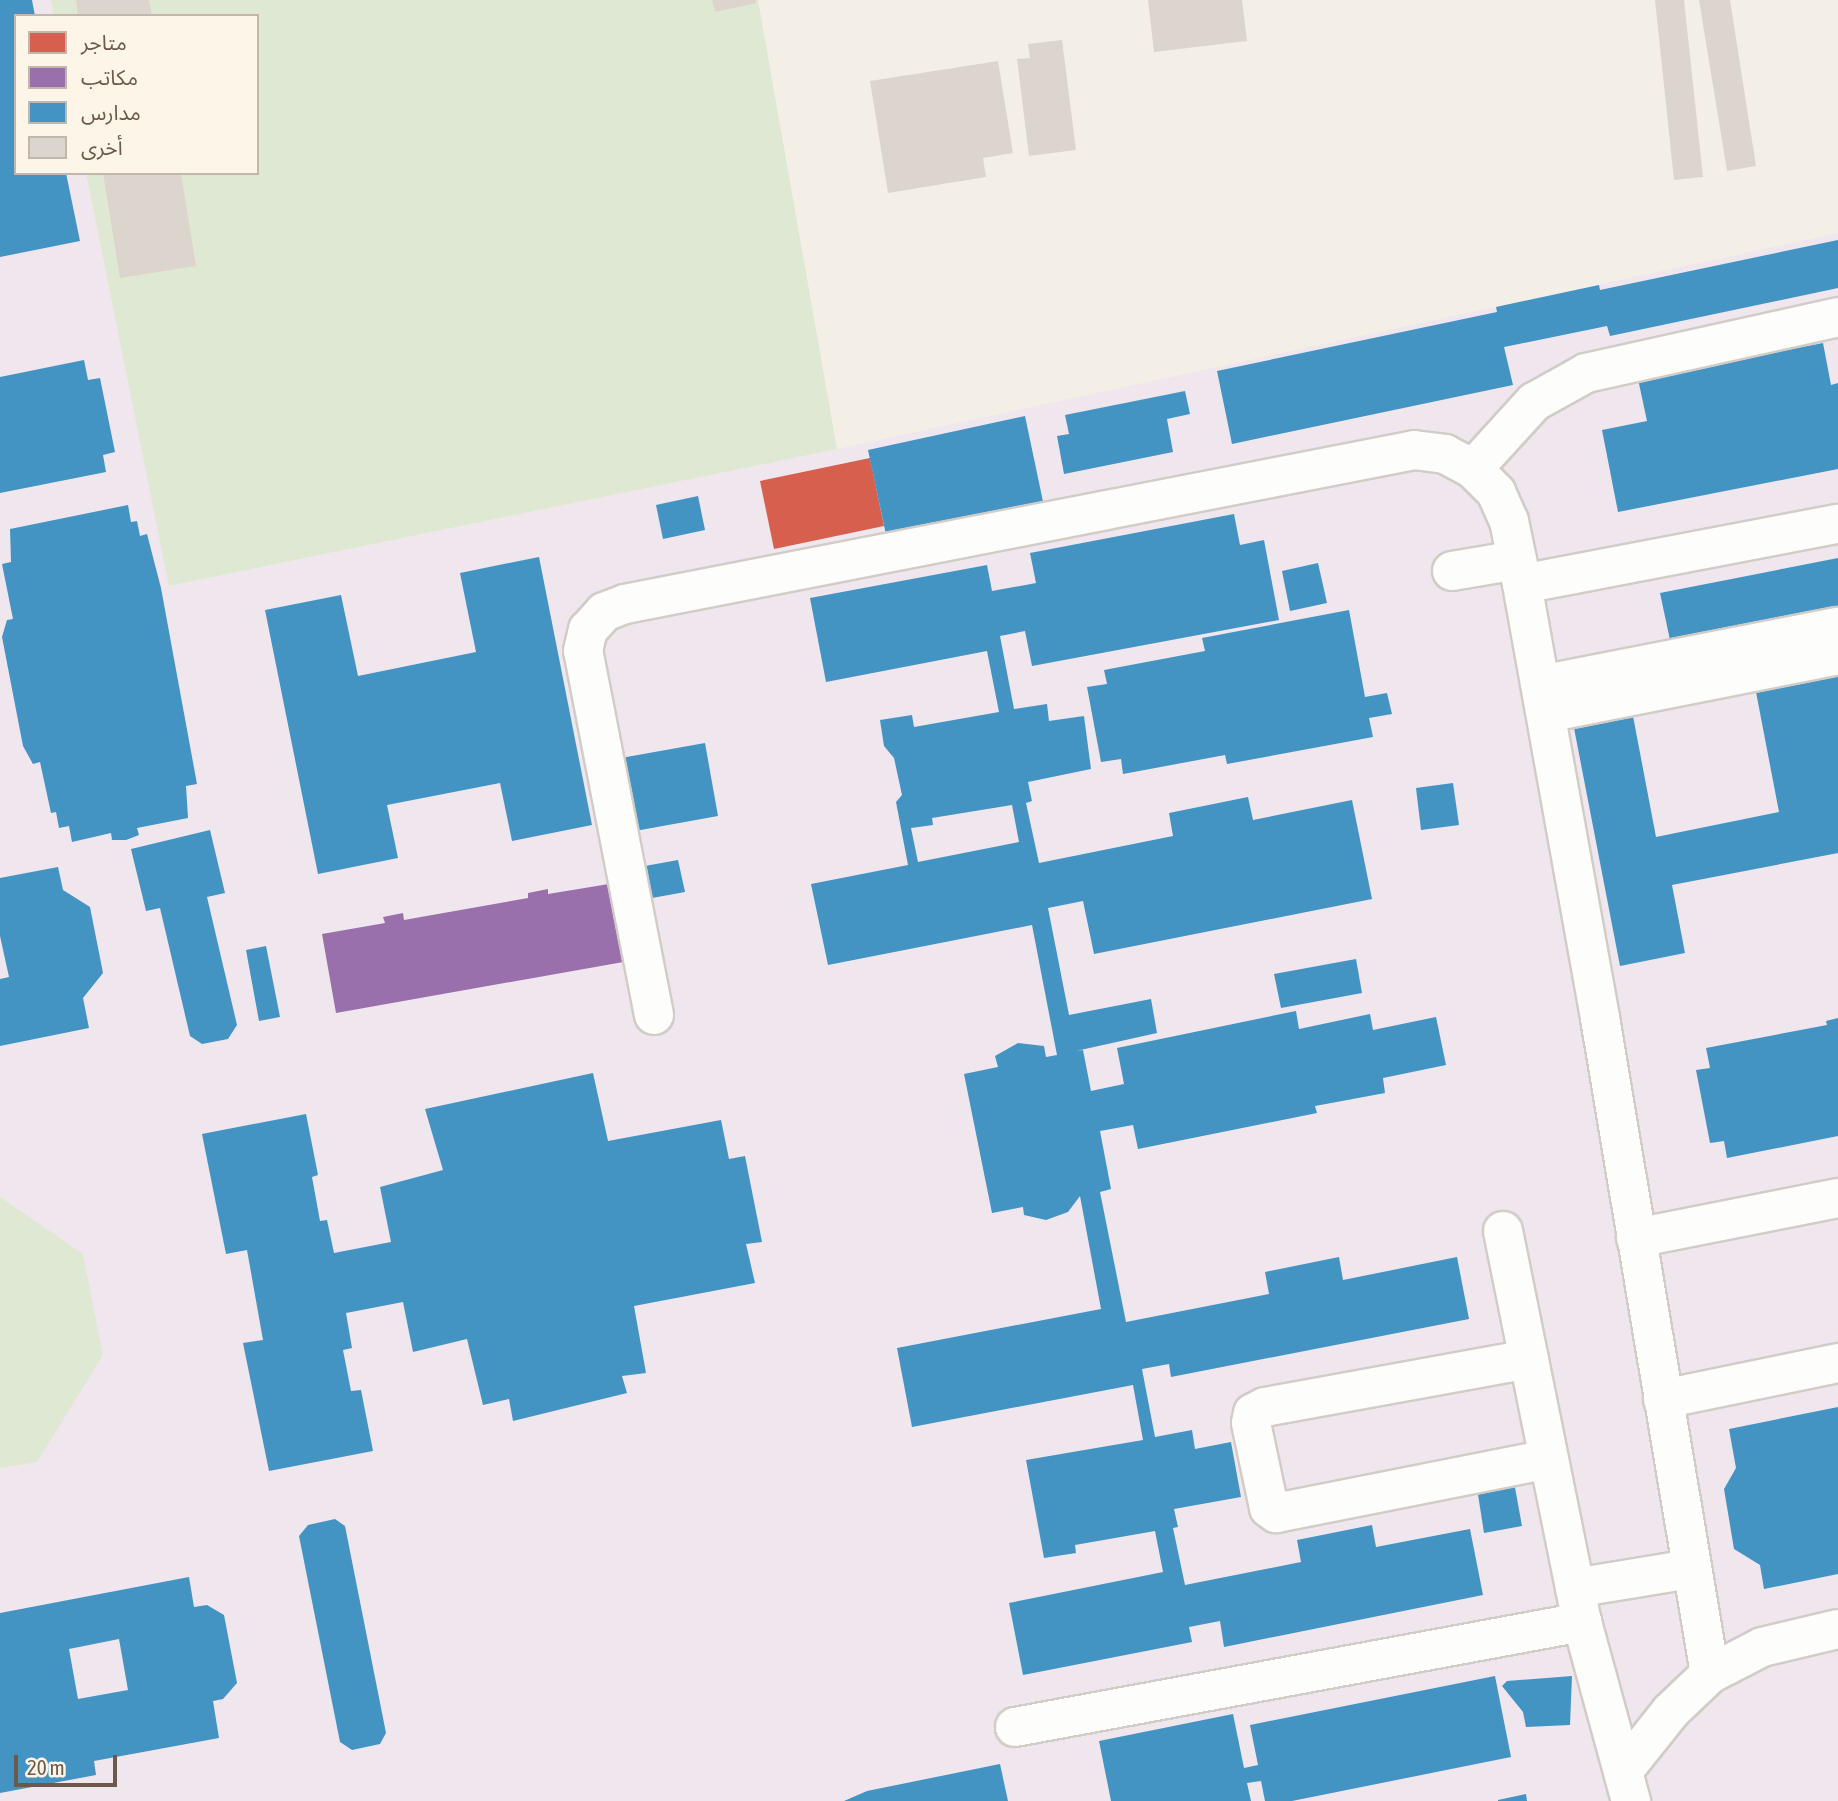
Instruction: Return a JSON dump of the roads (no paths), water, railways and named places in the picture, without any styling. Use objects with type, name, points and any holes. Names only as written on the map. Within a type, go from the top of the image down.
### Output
[{"type":"lane","points":[[1473,469],[1534,402],[1586,373],[1838,317]]},
{"type":"lane","points":[[654,1015],[583,651],[588,629],[604,612],[625,604],[1414,450],[1445,454],[1473,469],[1496,492],[1509,521],[1520,572],[1710,1674]]},
{"type":"lane","points":[[1452,571],[1520,572],[1838,524]]},
{"type":"lane","points":[[1543,699],[1838,627]]},
{"type":"lane","points":[[1543,699],[1838,655]]},
{"type":"lane","points":[[1636,1238],[1838,1198]]},
{"type":"lane","points":[[1503,1231],[1578,1605],[1628,1785]]},
{"type":"lane","points":[[1529,1359],[1265,1407],[1253,1413],[1251,1423],[1269,1508],[1276,1513],[1549,1459]]},
{"type":"lane","points":[[1663,1399],[1838,1363]]},
{"type":"lane","points":[[1015,1727],[1578,1605],[1691,1569]]},
{"type":"lane","points":[[1628,1785],[1671,1711],[1710,1674],[1762,1647],[1838,1629]]}]
